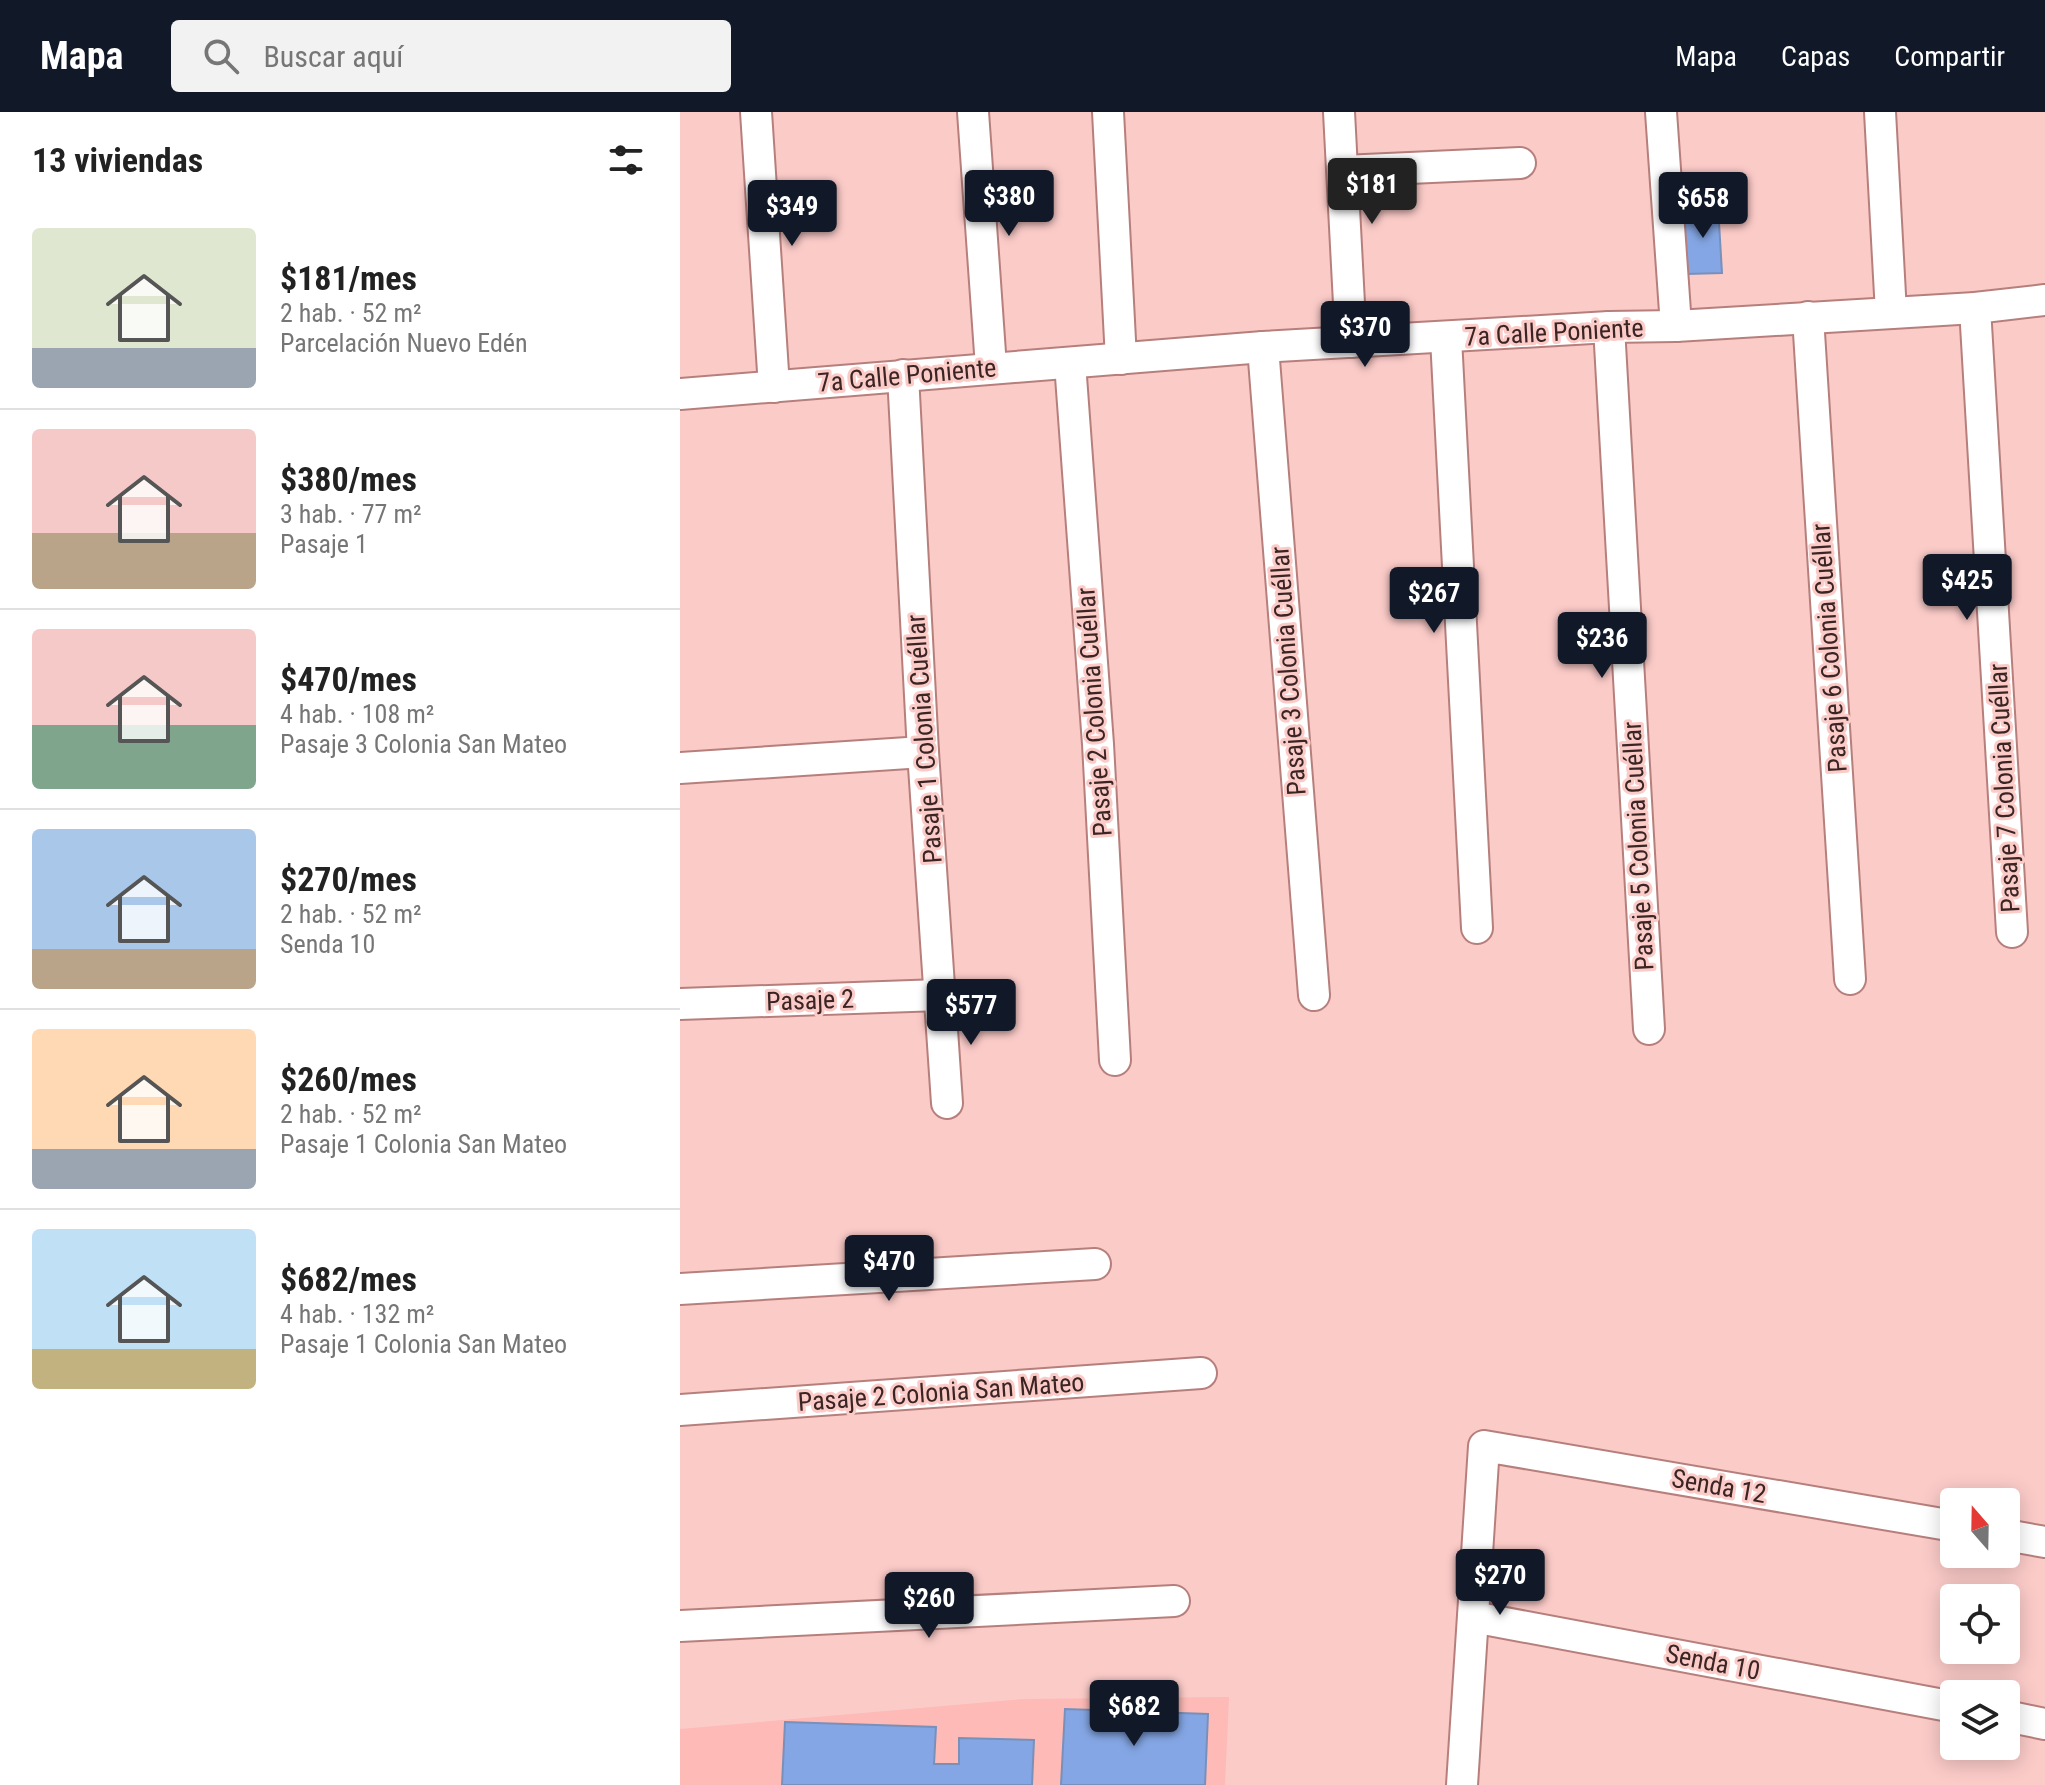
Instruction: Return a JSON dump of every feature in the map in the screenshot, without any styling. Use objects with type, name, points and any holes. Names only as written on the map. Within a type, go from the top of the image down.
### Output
[{"type":"street","points":[[756,112],[774,387]]},
{"type":"street","points":[[973,112],[991,367]]},
{"type":"street","points":[[1108,112],[1121,359]]},
{"type":"street","points":[[1339,112],[1351,342]]},
{"type":"street","points":[[1661,112],[1676,326]]},
{"type":"street","points":[[1880,112],[1891,313]]},
{"type":"street","points":[[1343,171],[1520,163]]},
{"type":"street","name":"7a Calle Poniente","points":[[680,394],[1263,347],[1609,327],[1676,326],[1975,308],[2045,300]]},
{"type":"street","name":"Pasaje 7 Colonia Cuéllar","points":[[1975,308],[2012,932]]},
{"type":"street","name":"Pasaje 6 Colonia Cuéllar","points":[[1808,317],[1850,979]]},
{"type":"street","name":"Pasaje 5 Colonia Cuéllar","points":[[1609,327],[1649,1029]]},
{"type":"street","points":[[1446,338],[1477,928]]},
{"type":"street","name":"Pasaje 3 Colonia Cuéllar","points":[[1263,347],[1314,995]]},
{"type":"street","name":"Pasaje 2 Colonia Cuéllar","points":[[1070,363],[1097,728],[1115,1060]]},
{"type":"street","name":"Pasaje 1 Colonia Cuéllar","points":[[903,375],[923,752],[947,1103]]},
{"type":"street","points":[[680,768],[923,752]]},
{"type":"street","name":"Pasaje 2","points":[[680,1004],[940,995]]},
{"type":"street","points":[[680,1289],[1095,1264]]},
{"type":"street","name":"Pasaje 2 Colonia San Mateo","points":[[680,1410],[1201,1373]]},
{"type":"street","name":"Senda 12","points":[[1473,1617],[1484,1446],[1940,1524]]},
{"type":"street","points":[[2020,1538],[2045,1542]]},
{"type":"street","points":[[680,1626],[1174,1601]]},
{"type":"street","points":[[1462,1785],[1473,1617]]},
{"type":"street","name":"Senda 10","points":[[1473,1617],[1940,1704]]},
{"type":"street","points":[[2020,1719],[2045,1724]]},
{"type":"shaded area","points":[[1229,1697],[1225,1785],[680,1785],[680,1729],[1023,1699]]},
{"type":"building","points":[[1718,206],[1722,273],[1687,274],[1683,209]]},
{"type":"building","points":[[1065,1709],[1208,1714],[1205,1785],[1061,1785]]},
{"type":"building","points":[[785,1722],[936,1727],[934,1764],[959,1764],[959,1738],[1034,1740],[1032,1785],[782,1785]]}]
